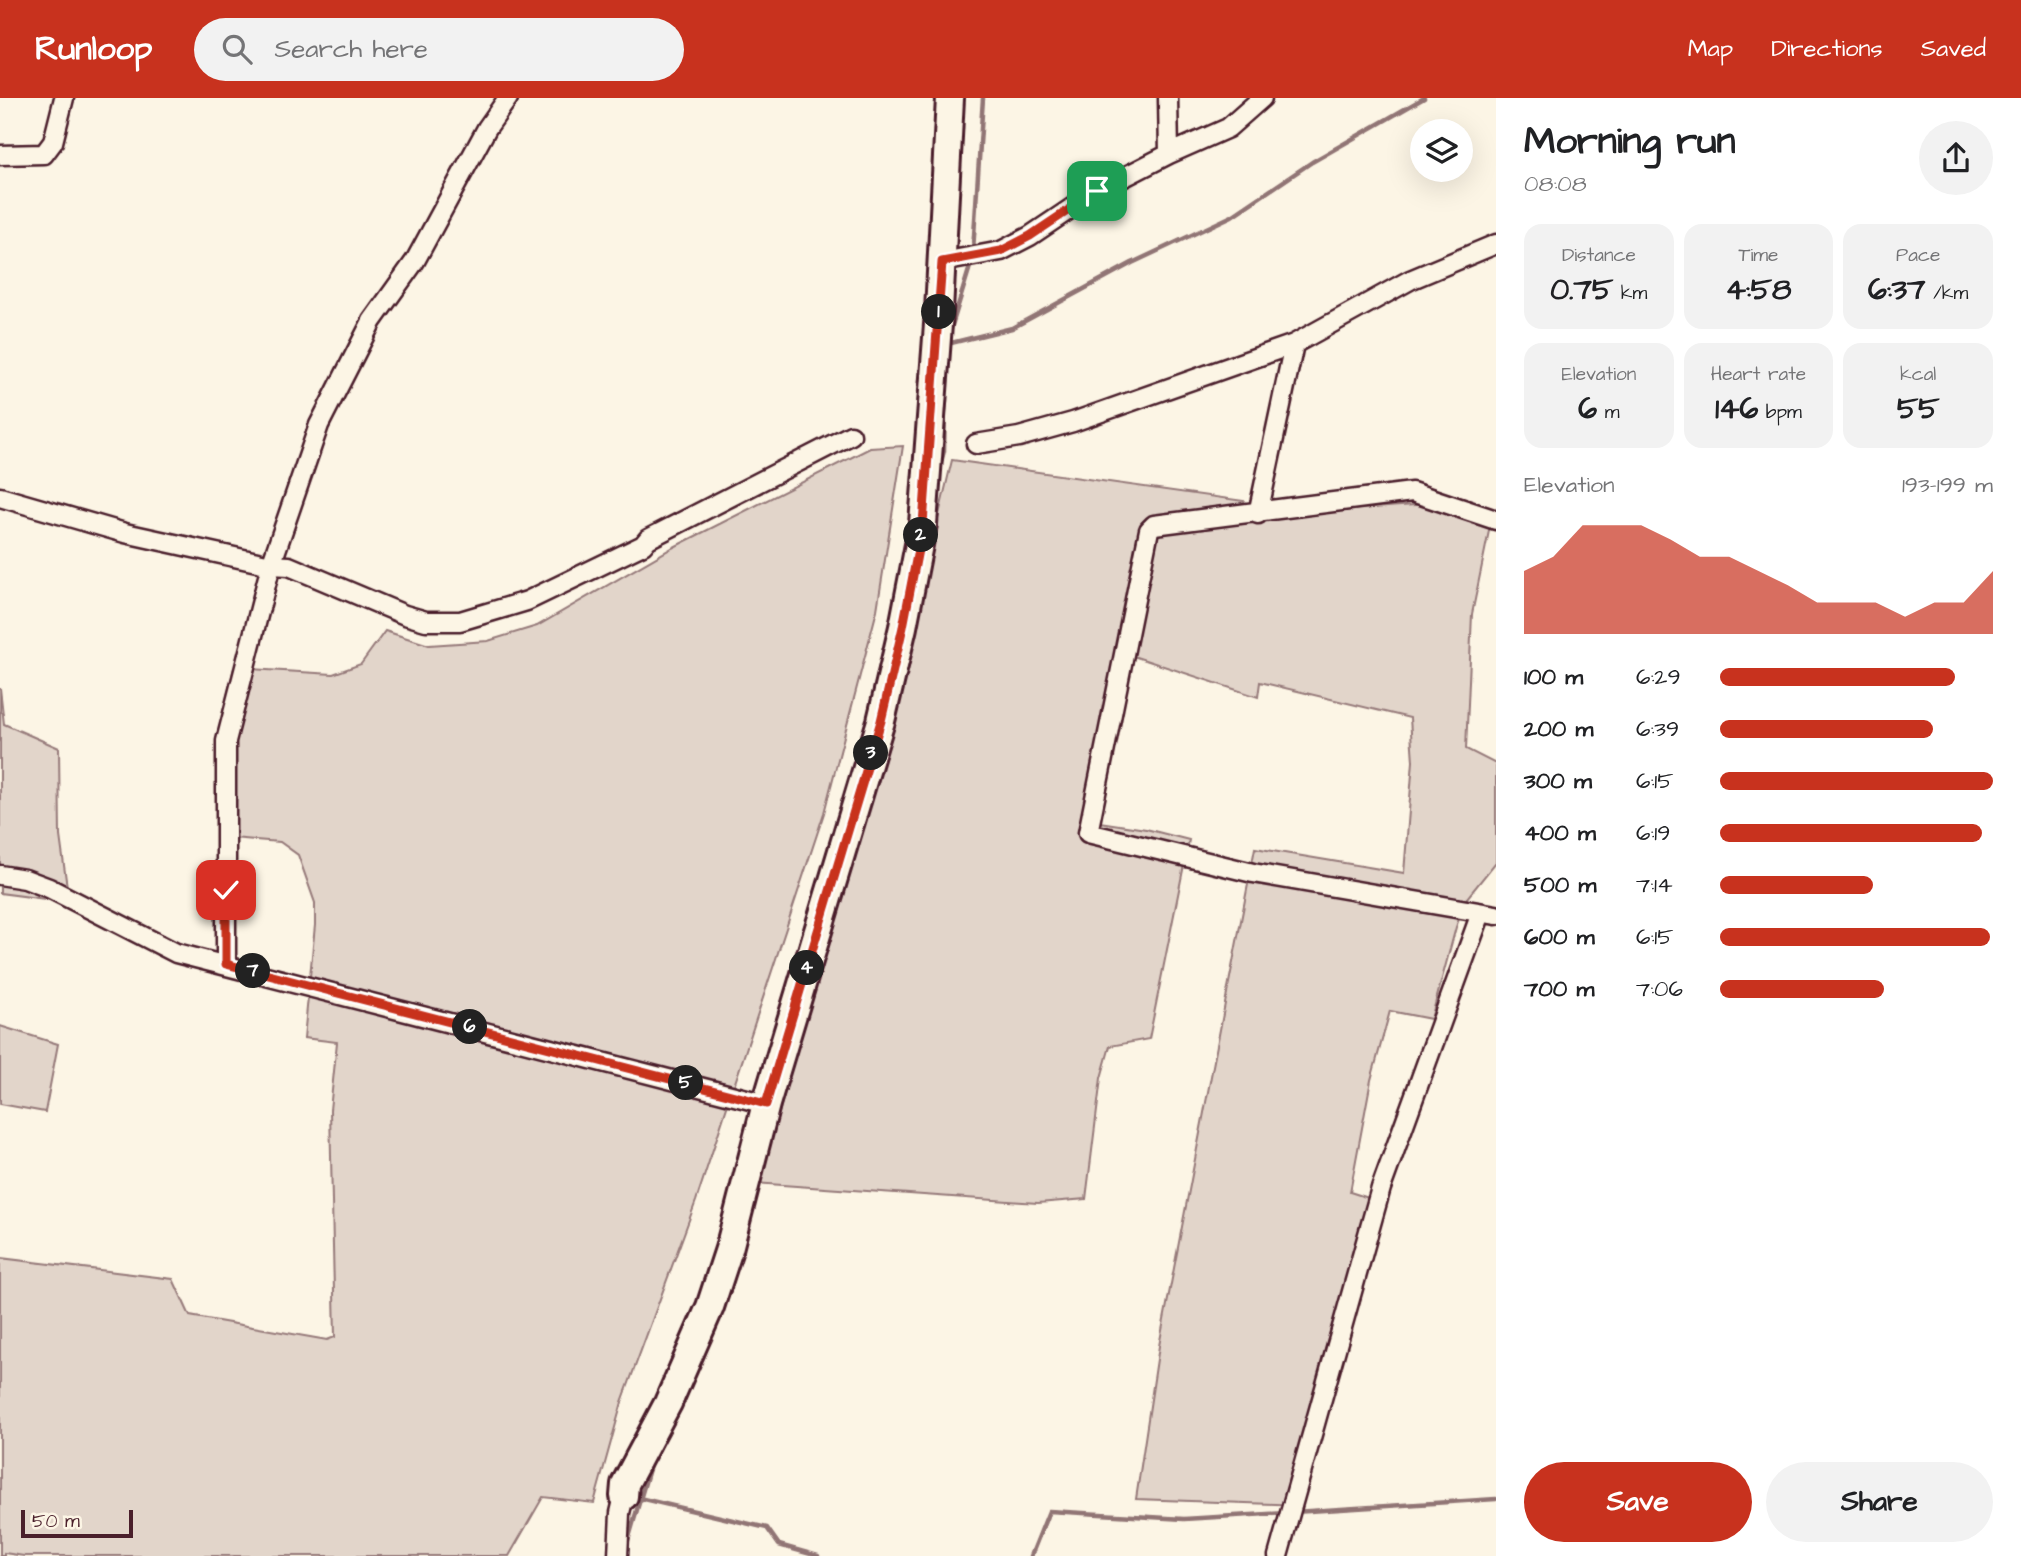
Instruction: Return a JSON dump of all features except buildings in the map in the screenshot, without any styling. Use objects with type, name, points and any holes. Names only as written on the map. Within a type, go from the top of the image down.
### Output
[{"type":"street","points":[[0,155],[44,154],[53,142],[64,98]]},
{"type":"street","points":[[226,964],[226,741],[271,565],[319,425],[372,321],[415,261],[487,128],[508,98]]},
{"type":"street","points":[[618,1556],[620,1513],[625,1484],[668,1403],[710,1307],[729,1249],[766,1104],[881,721],[903,627],[923,524],[942,262],[950,98]]},
{"type":"street","points":[[1168,98],[1169,154]]},
{"type":"street","points":[[942,262],[1001,251],[1030,236],[1097,191],[1169,154],[1228,128],[1262,98]]},
{"type":"street","points":[[976,444],[1019,437],[1073,422],[1294,344],[1410,280],[1496,244]]},
{"type":"street","points":[[1258,514],[1294,344]]},
{"type":"street","points":[[0,497],[125,533],[271,565],[289,566],[405,615],[426,621],[460,621],[527,601],[643,545],[648,539],[850,435]]},
{"type":"street","points":[[1278,1556],[1381,1188],[1488,914],[1253,873],[1088,833],[1149,530],[1154,525],[1258,514],[1412,492],[1496,520]]},
{"type":"street","points":[[0,875],[25,879],[49,888],[176,953],[766,1104]]},
{"type":"shaded area","points":[[903,446],[877,610],[824,813],[696,1201],[622,1402],[594,1503],[543,1497],[509,1556],[24,1556],[4,1553],[4,1556],[0,1556],[0,1258],[173,1279],[190,1316],[327,1340],[335,1337],[330,1110],[337,1042],[304,1038],[315,903],[298,855],[280,842],[232,838],[219,830],[221,721],[234,668],[333,674],[361,664],[385,631],[429,645],[488,641],[537,626],[672,548],[870,448]]},
{"type":"shaded area","points":[[952,460],[1244,501],[1242,524],[1303,513],[1457,502],[1490,526],[1472,614],[1466,749],[1496,764],[1496,862],[1467,898],[1456,927],[1431,1019],[1390,1011],[1371,1080],[1350,1192],[1384,1203],[1300,1505],[1136,1499],[1159,1346],[1255,848],[1404,873],[1413,761],[1410,718],[1260,682],[1258,697],[1124,653],[1086,820],[1146,829],[1189,840],[1149,1039],[1110,1046],[1101,1078],[1086,1199],[1038,1203],[754,1183],[927,565]]},
{"type":"shaded area","points":[[0,688],[4,724],[59,748],[60,836],[69,902],[0,893]]},
{"type":"shaded area","points":[[0,1026],[58,1044],[45,1112],[0,1104]]},
{"type":"waterway","points":[[973,251],[983,98]]},
{"type":"waterway","points":[[947,344],[1012,328],[1132,263],[1232,216],[1312,162],[1424,98]]},
{"type":"waterway","points":[[949,335],[972,260]]},
{"type":"waterway","points":[[939,470],[944,451],[945,403]]},
{"type":"waterway","points":[[763,1166],[788,1076]]},
{"type":"waterway","points":[[627,1544],[651,1462]]},
{"type":"waterway","points":[[639,1498],[767,1528],[779,1545],[818,1556]]},
{"type":"waterway","points":[[1294,1512],[1496,1499]]},
{"type":"waterway","points":[[1031,1556],[1049,1511],[1184,1519],[1286,1513]]},
{"type":"route","points":[[226,890],[226,964],[766,1104],[881,721],[903,627],[923,524],[942,262],[1001,251],[1030,236],[1097,191]]}]
